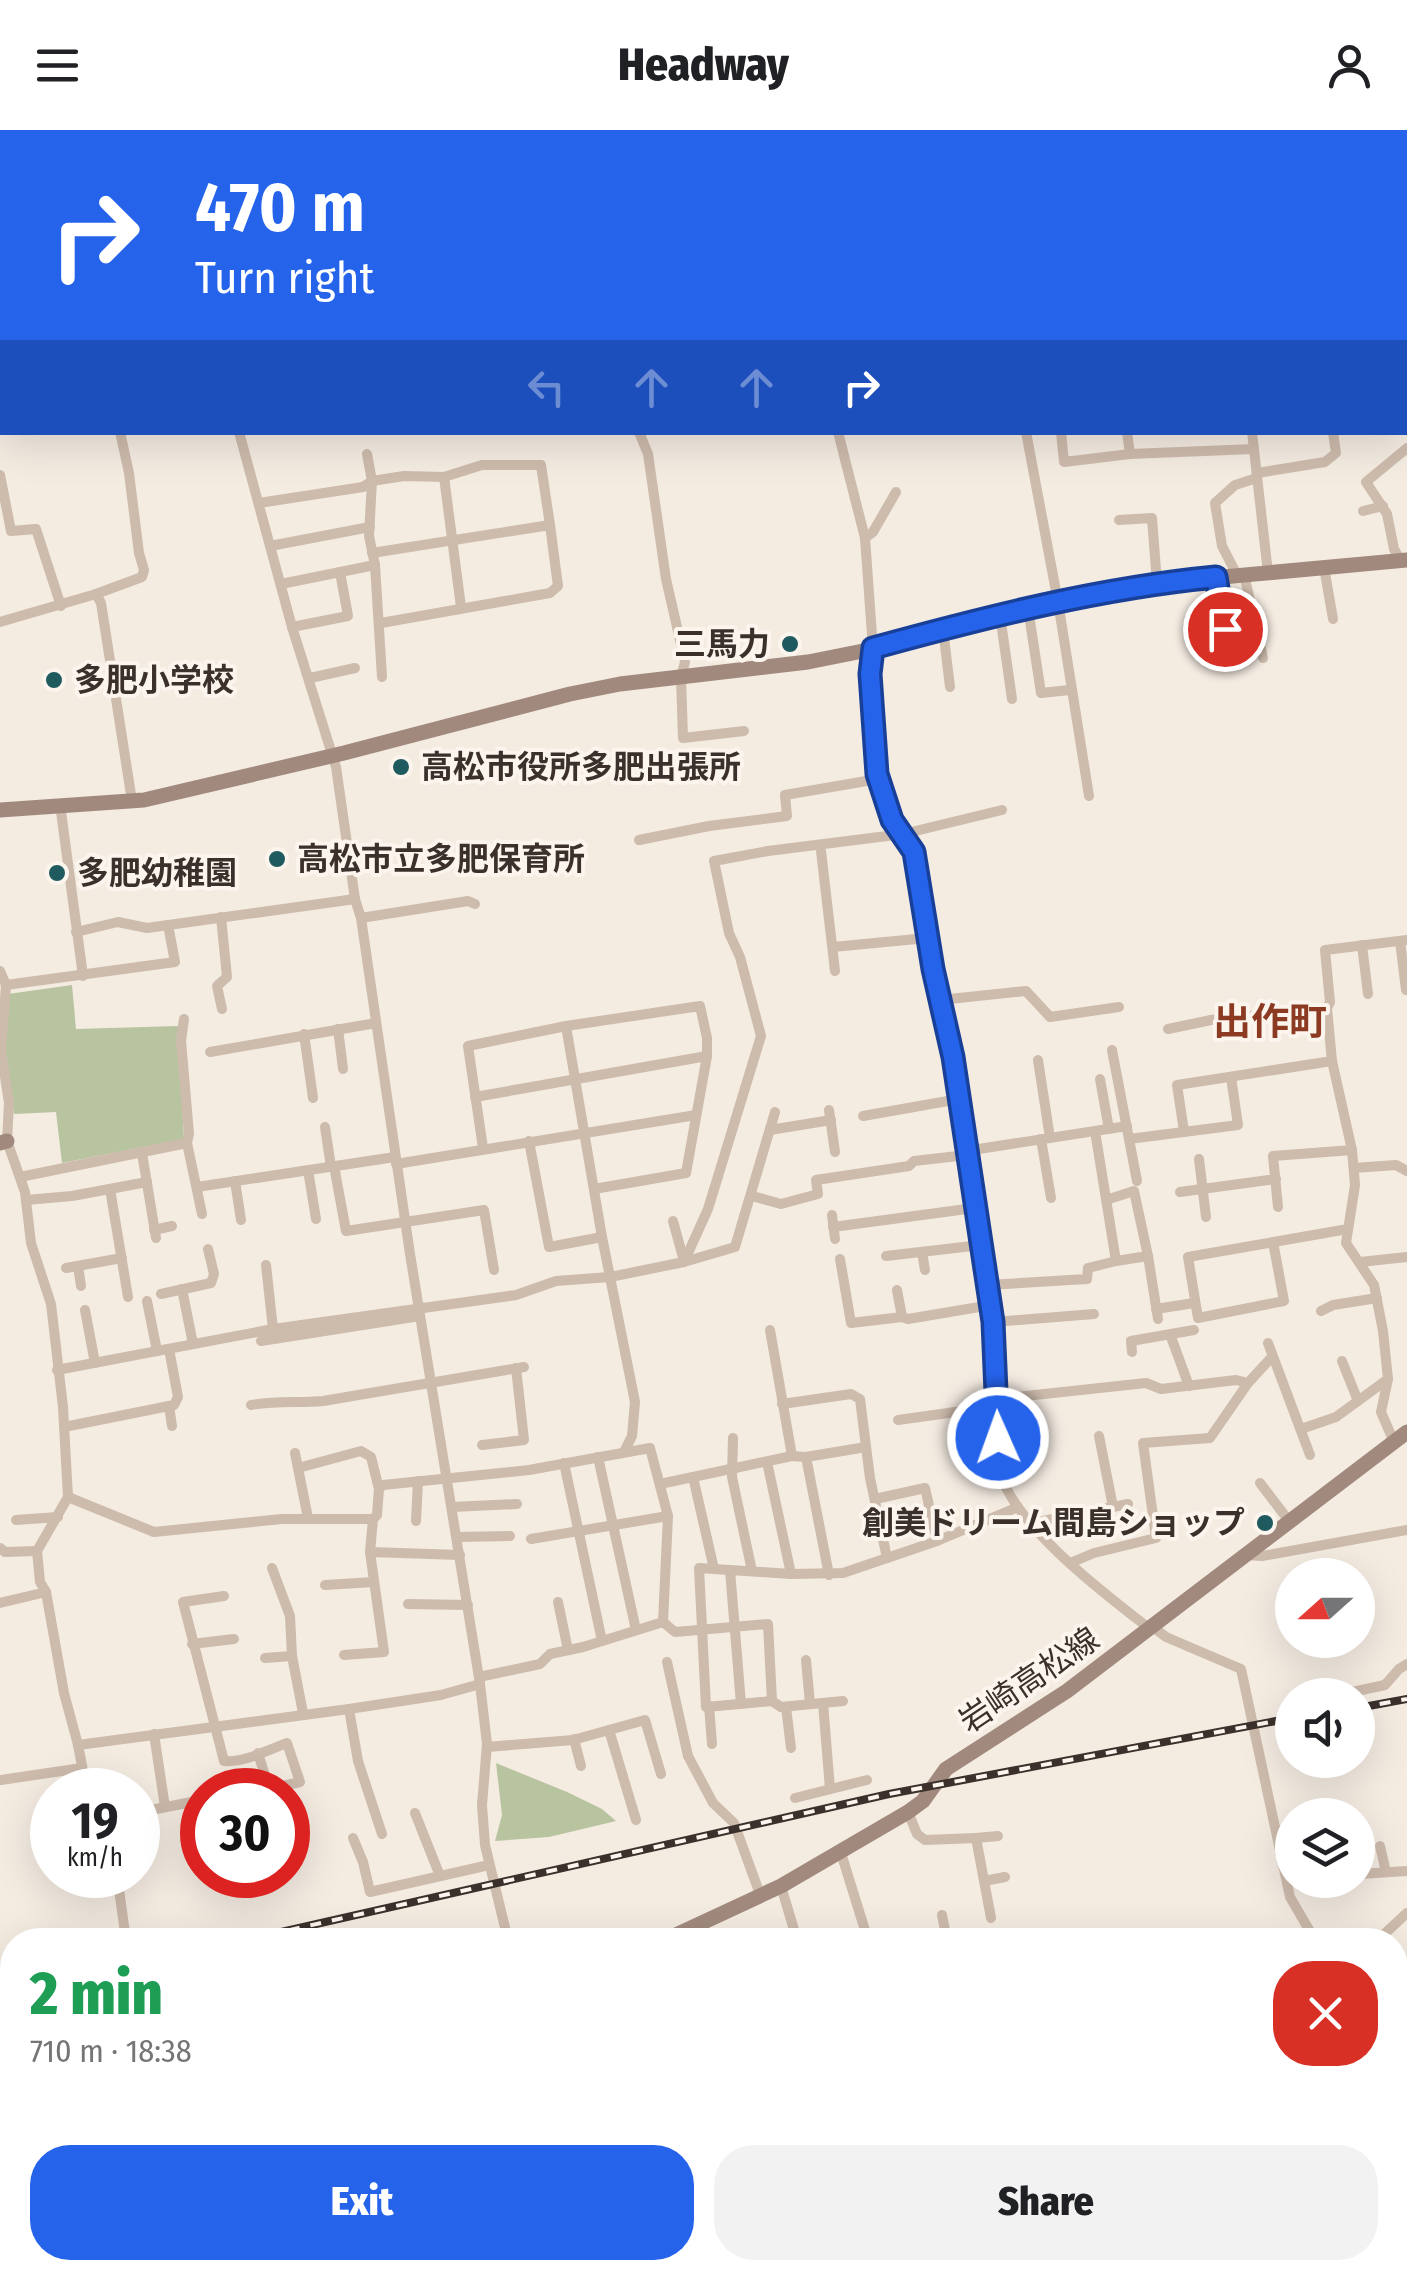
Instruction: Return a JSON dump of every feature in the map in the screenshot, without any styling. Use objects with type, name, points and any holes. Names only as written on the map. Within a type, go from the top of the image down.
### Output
[{"type":"street","points":[[0,622],[62,606],[142,577],[130,473],[121,435]]},
{"type":"street","points":[[241,435],[292,627],[332,756],[355,899],[362,918],[395,1160],[480,1680],[487,1746],[482,1805],[489,1865],[505,1928]]},
{"type":"street","points":[[641,435],[648,454],[666,579],[685,662],[681,677],[683,738],[744,731]]},
{"type":"street","points":[[839,435],[865,538],[873,648],[872,744],[878,779],[892,820],[914,852],[959,1099],[993,1322],[999,1470],[1003,1484],[1070,1563],[1152,1628],[1242,1669],[1290,1897],[1308,1928]]},
{"type":"street","points":[[1027,435],[1088,796]]},
{"type":"street","points":[[1061,435],[1064,462],[1130,454],[1254,448]]},
{"type":"street","points":[[1127,435],[1130,454]]},
{"type":"street","points":[[1252,435],[1268,572]]},
{"type":"street","points":[[1263,658],[1240,575],[1222,546],[1215,503],[1234,485],[1257,475],[1325,462],[1336,453],[1333,435]]},
{"type":"street","points":[[0,810],[132,801],[332,756],[536,701],[620,684],[808,662],[1028,608],[1157,583],[1404,560],[1383,506],[1366,482],[1407,448]]},
{"type":"street","points":[[367,454],[372,481],[370,527],[381,623],[382,677]]},
{"type":"street","points":[[258,504],[363,487],[372,481],[404,476],[444,477],[482,464],[542,465],[558,586],[550,593],[381,623]]},
{"type":"street","points":[[0,475],[11,531],[36,529],[62,606]]},
{"type":"street","points":[[444,477],[461,607]]},
{"type":"street","points":[[865,538],[873,532],[896,492]]},
{"type":"street","points":[[1363,511],[1383,506]]},
{"type":"street","points":[[1119,520],[1152,518],[1157,583]]},
{"type":"street","points":[[281,584],[454,540],[550,525]]},
{"type":"street","points":[[270,546],[370,527]]},
{"type":"street","points":[[1324,568],[1334,619]]},
{"type":"street","points":[[292,627],[348,616],[340,572]]},
{"type":"street","points":[[1216,577],[1224,625],[1253,616]]},
{"type":"street","points":[[96,594],[114,674],[132,801]]},
{"type":"street","points":[[1028,608],[1041,693],[1070,690]]},
{"type":"street","points":[[1000,615],[1012,699]]},
{"type":"street","points":[[943,629],[950,686]]},
{"type":"street","points":[[310,678],[355,668]]},
{"type":"street","points":[[639,840],[786,816],[785,795],[878,779]]},
{"type":"street","points":[[60,804],[82,976]]},
{"type":"street","points":[[684,1262],[708,1209],[761,1036],[740,957],[729,932],[714,861],[768,850],[903,834],[1002,810]]},
{"type":"street","points":[[822,850],[835,971]]},
{"type":"street","points":[[76,932],[118,922],[148,928],[355,899]]},
{"type":"street","points":[[362,918],[468,901],[474,904]]},
{"type":"street","points":[[222,917],[227,977],[216,986],[222,1009]]},
{"type":"street","points":[[6,985],[175,962],[168,925]]},
{"type":"street","points":[[833,947],[927,938]]},
{"type":"street","points":[[1400,1437],[1381,1412],[1388,1378],[1374,1285],[1348,1248],[1354,1168],[1332,1061],[1325,950],[1403,941],[1406,990]]},
{"type":"street","points":[[1362,945],[1368,994]]},
{"type":"street","points":[[0,971],[6,985],[2,1050],[9,1103],[4,1142],[20,1176],[31,1243],[52,1309],[64,1427],[68,1497],[37,1551],[40,1582],[46,1592],[82,1768]]},
{"type":"street","points":[[940,1000],[1026,991],[1050,1017],[1120,1007]]},
{"type":"street","points":[[483,1148],[468,1046],[566,1026],[700,1006],[707,1056],[686,1174],[594,1189]]},
{"type":"street","points":[[1168,1029],[1211,1020],[1327,1008]]},
{"type":"street","points":[[184,1019],[181,1042],[187,1143],[202,1214]]},
{"type":"street","points":[[210,1052],[251,1047],[254,1036],[304,1034],[376,1023]]},
{"type":"street","points":[[566,1026],[635,1402],[632,1436],[624,1452]]},
{"type":"street","points":[[338,1029],[343,1069]]},
{"type":"street","points":[[304,1034],[313,1098]]},
{"type":"street","points":[[1112,1050],[1137,1181]]},
{"type":"street","points":[[475,1097],[707,1056]]},
{"type":"street","points":[[1038,1060],[1050,1198]]},
{"type":"street","points":[[1184,1132],[1177,1086],[1332,1061]]},
{"type":"street","points":[[752,1196],[781,1204],[818,1194],[816,1180],[1045,1138],[1108,1129],[1184,1132],[1238,1125],[1231,1077]]},
{"type":"street","points":[[1100,1079],[1108,1129]]},
{"type":"street","points":[[863,1116],[959,1099]]},
{"type":"street","points":[[262,1340],[516,1295],[556,1281],[610,1277],[736,1247],[775,1112]]},
{"type":"street","points":[[197,1187],[696,1115]]},
{"type":"street","points":[[770,1130],[830,1115],[835,1152]]},
{"type":"street","points":[[324,1127],[346,1231],[484,1210],[494,1270]]},
{"type":"street","points":[[1096,1131],[1116,1261]]},
{"type":"street","points":[[530,1141],[549,1247],[602,1238]]},
{"type":"street","points":[[20,1176],[187,1143]]},
{"type":"street","points":[[1278,1207],[1274,1156],[1352,1150]]},
{"type":"street","points":[[142,1153],[155,1234],[172,1226]]},
{"type":"street","points":[[1200,1160],[1206,1217]]},
{"type":"street","points":[[1354,1168],[1396,1166],[1407,1171]]},
{"type":"street","points":[[308,1170],[316,1219]]},
{"type":"street","points":[[1180,1192],[1276,1179]]},
{"type":"street","points":[[235,1181],[241,1220]]},
{"type":"street","points":[[26,1200],[147,1182]]},
{"type":"street","points":[[110,1190],[128,1297]]},
{"type":"street","points":[[1106,1200],[1134,1190],[1157,1314],[1194,1303]]},
{"type":"street","points":[[833,1227],[974,1208]]},
{"type":"street","points":[[673,1221],[684,1262]]},
{"type":"street","points":[[1273,1242],[1284,1302],[1198,1318],[1188,1257],[1273,1242],[1348,1229]]},
{"type":"street","points":[[886,1256],[980,1244]]},
{"type":"street","points":[[161,1294],[211,1283],[214,1274],[208,1250]]},
{"type":"street","points":[[922,1252],[925,1270]]},
{"type":"street","points":[[988,1285],[1087,1279],[1088,1268],[1148,1256]]},
{"type":"street","points":[[82,1286],[72,1267],[122,1258]]},
{"type":"street","points":[[1360,1262],[1407,1258]]},
{"type":"street","points":[[840,1259],[851,1323],[902,1317],[908,1320],[991,1305]]},
{"type":"street","points":[[266,1265],[273,1328]]},
{"type":"street","points":[[182,1289],[193,1344]]},
{"type":"street","points":[[898,1290],[902,1317]]},
{"type":"street","points":[[1322,1311],[1333,1305],[1376,1298]]},
{"type":"street","points":[[64,1427],[174,1405],[178,1396],[147,1301]]},
{"type":"street","points":[[85,1310],[95,1363]]},
{"type":"street","points":[[57,1370],[273,1328],[419,1312]]},
{"type":"street","points":[[993,1322],[1094,1314]]},
{"type":"street","points":[[770,1330],[792,1456]]},
{"type":"street","points":[[1132,1352],[1131,1342],[1194,1330]]},
{"type":"street","points":[[1171,1336],[1189,1386]]},
{"type":"street","points":[[1268,1343],[1310,1455]]},
{"type":"street","points":[[1070,1563],[1108,1548],[1156,1538],[1142,1443],[1210,1438],[1248,1382],[1272,1356]]},
{"type":"street","points":[[1342,1361],[1358,1401]]},
{"type":"street","points":[[252,1405],[282,1400],[293,1404],[323,1401],[520,1368],[524,1440],[482,1445]]},
{"type":"street","points":[[1301,1429],[1336,1417],[1388,1378]]},
{"type":"street","points":[[898,1420],[1146,1382],[1161,1389],[1248,1382]]},
{"type":"street","points":[[782,1404],[851,1394],[860,1399],[887,1558]]},
{"type":"street","points":[[168,1406],[172,1426]]},
{"type":"street","points":[[1099,1436],[1113,1507]]},
{"type":"street","name":"岩崎高松線","points":[[692,1928],[761,1897],[908,1812],[923,1801],[946,1769],[1051,1702],[1400,1437]]},
{"type":"street","points":[[732,1438],[732,1469],[752,1572]]},
{"type":"street","points":[[660,1484],[792,1456],[806,1458],[866,1447]]},
{"type":"street","points":[[379,1489],[418,1480],[529,1470],[650,1448],[668,1516],[663,1622]]},
{"type":"street","points":[[68,1497],[154,1532],[308,1518],[373,1519],[378,1515],[379,1489],[371,1458],[360,1451],[298,1468]]},
{"type":"street","points":[[294,1453],[308,1518]]},
{"type":"street","points":[[598,1457],[636,1630]]},
{"type":"street","points":[[806,1458],[829,1575]]},
{"type":"street","points":[[767,1462],[790,1574]]},
{"type":"street","points":[[564,1464],[602,1641]]},
{"type":"street","points":[[693,1477],[714,1568]]},
{"type":"street","points":[[416,1521],[418,1480]]},
{"type":"street","points":[[1260,1484],[1289,1521]]},
{"type":"street","points":[[875,1499],[925,1488],[937,1542]]},
{"type":"street","points":[[452,1507],[517,1504]]},
{"type":"street","points":[[1033,1523],[1128,1504]]},
{"type":"street","points":[[712,1744],[700,1630],[699,1568],[829,1575],[937,1542],[1018,1506]]},
{"type":"street","points":[[531,1539],[668,1516]]},
{"type":"street","points":[[16,1520],[58,1517]]},
{"type":"street","points":[[344,1655],[384,1652],[370,1552],[373,1519]]},
{"type":"street","points":[[1245,1555],[1262,1556],[1407,1530]]},
{"type":"street","points":[[457,1537],[510,1536]]},
{"type":"street","points":[[0,1548],[4,1552],[37,1551]]},
{"type":"street","points":[[370,1552],[460,1555]]},
{"type":"street","points":[[272,1568],[290,1616],[292,1656],[303,1713]]},
{"type":"street","points":[[730,1570],[741,1704]]},
{"type":"street","points":[[324,1585],[374,1582]]},
{"type":"street","points":[[0,1602],[46,1592]]},
{"type":"street","points":[[224,1596],[183,1602],[224,1761],[288,1743],[300,1782],[269,1789],[258,1753]]},
{"type":"street","points":[[558,1602],[568,1650]]},
{"type":"street","points":[[408,1604],[468,1606]]},
{"type":"street","points":[[663,1622],[676,1632],[768,1624],[772,1701]]},
{"type":"street","points":[[78,1745],[441,1695],[540,1664],[550,1654],[663,1622]]},
{"type":"street","points":[[192,1644],[234,1639]]},
{"type":"street","points":[[266,1658],[292,1656]]},
{"type":"street","points":[[806,1660],[810,1704]]},
{"type":"street","points":[[667,1662],[688,1756],[714,1803],[734,1822],[761,1897]]},
{"type":"street","points":[[1375,1687],[1384,1685],[1407,1664]]},
{"type":"street","points":[[709,1706],[772,1701],[786,1707],[843,1701]]},
{"type":"street","points":[[823,1703],[830,1789]]},
{"type":"street","points":[[786,1707],[791,1748]]},
{"type":"street","points":[[348,1709],[358,1761],[382,1834]]},
{"type":"street","points":[[487,1746],[574,1740],[645,1720],[661,1774]]},
{"type":"street","points":[[610,1730],[636,1820]]},
{"type":"street","points":[[154,1734],[165,1807]]},
{"type":"street","points":[[574,1740],[581,1766]]},
{"type":"street","points":[[2,1780],[30,1776]]},
{"type":"street","points":[[795,1798],[867,1780]]},
{"type":"street","points":[[160,1808],[180,1804]]},
{"type":"street","points":[[415,1812],[440,1876]]},
{"type":"street","points":[[908,1812],[916,1834],[925,1840],[998,1836]]},
{"type":"street","points":[[353,1838],[370,1892],[489,1865]]},
{"type":"street","points":[[976,1838],[992,1918]]},
{"type":"street","points":[[1380,1846],[1386,1872]]},
{"type":"street","points":[[841,1853],[864,1928]]},
{"type":"street","points":[[1375,1873],[1407,1871]]},
{"type":"street","points":[[984,1880],[1005,1877]]},
{"type":"street","points":[[781,1886],[793,1928]]},
{"type":"street","points":[[120,1898],[124,1928]]},
{"type":"street","points":[[942,1915],[945,1928]]},
{"type":"green space","points":[[72,985],[76,1029],[178,1026],[184,1139],[62,1163],[56,1112],[14,1114],[5,1050],[8,994]]},
{"type":"green space","points":[[496,1763],[567,1792],[602,1809],[616,1821],[549,1837],[495,1841],[502,1815]]},
{"type":"railway","points":[[1375,1705],[1407,1699]]},
{"type":"railway","points":[[299,1928],[889,1794],[1275,1721]]},
{"type":"place","name":"三馬力","points":[[790,644]]},
{"type":"place","name":"多肥小学校","points":[[54,680]]},
{"type":"place","name":"高松市役所多肥出張所","points":[[401,767]]},
{"type":"place","name":"高松市立多肥保育所","points":[[277,859]]},
{"type":"place","name":"多肥幼稚園","points":[[57,873]]},
{"type":"place","name":"創美ドリーム間島ショップ","points":[[1265,1523]]},
{"type":"district","name":"出作町","points":[[1270,1022]]},
{"type":"route","points":[[998,1438],[993,1322],[953,1057],[933,969],[914,852],[892,820],[872,744],[873,648],[1080,597],[1216,577],[1225,629]]}]
